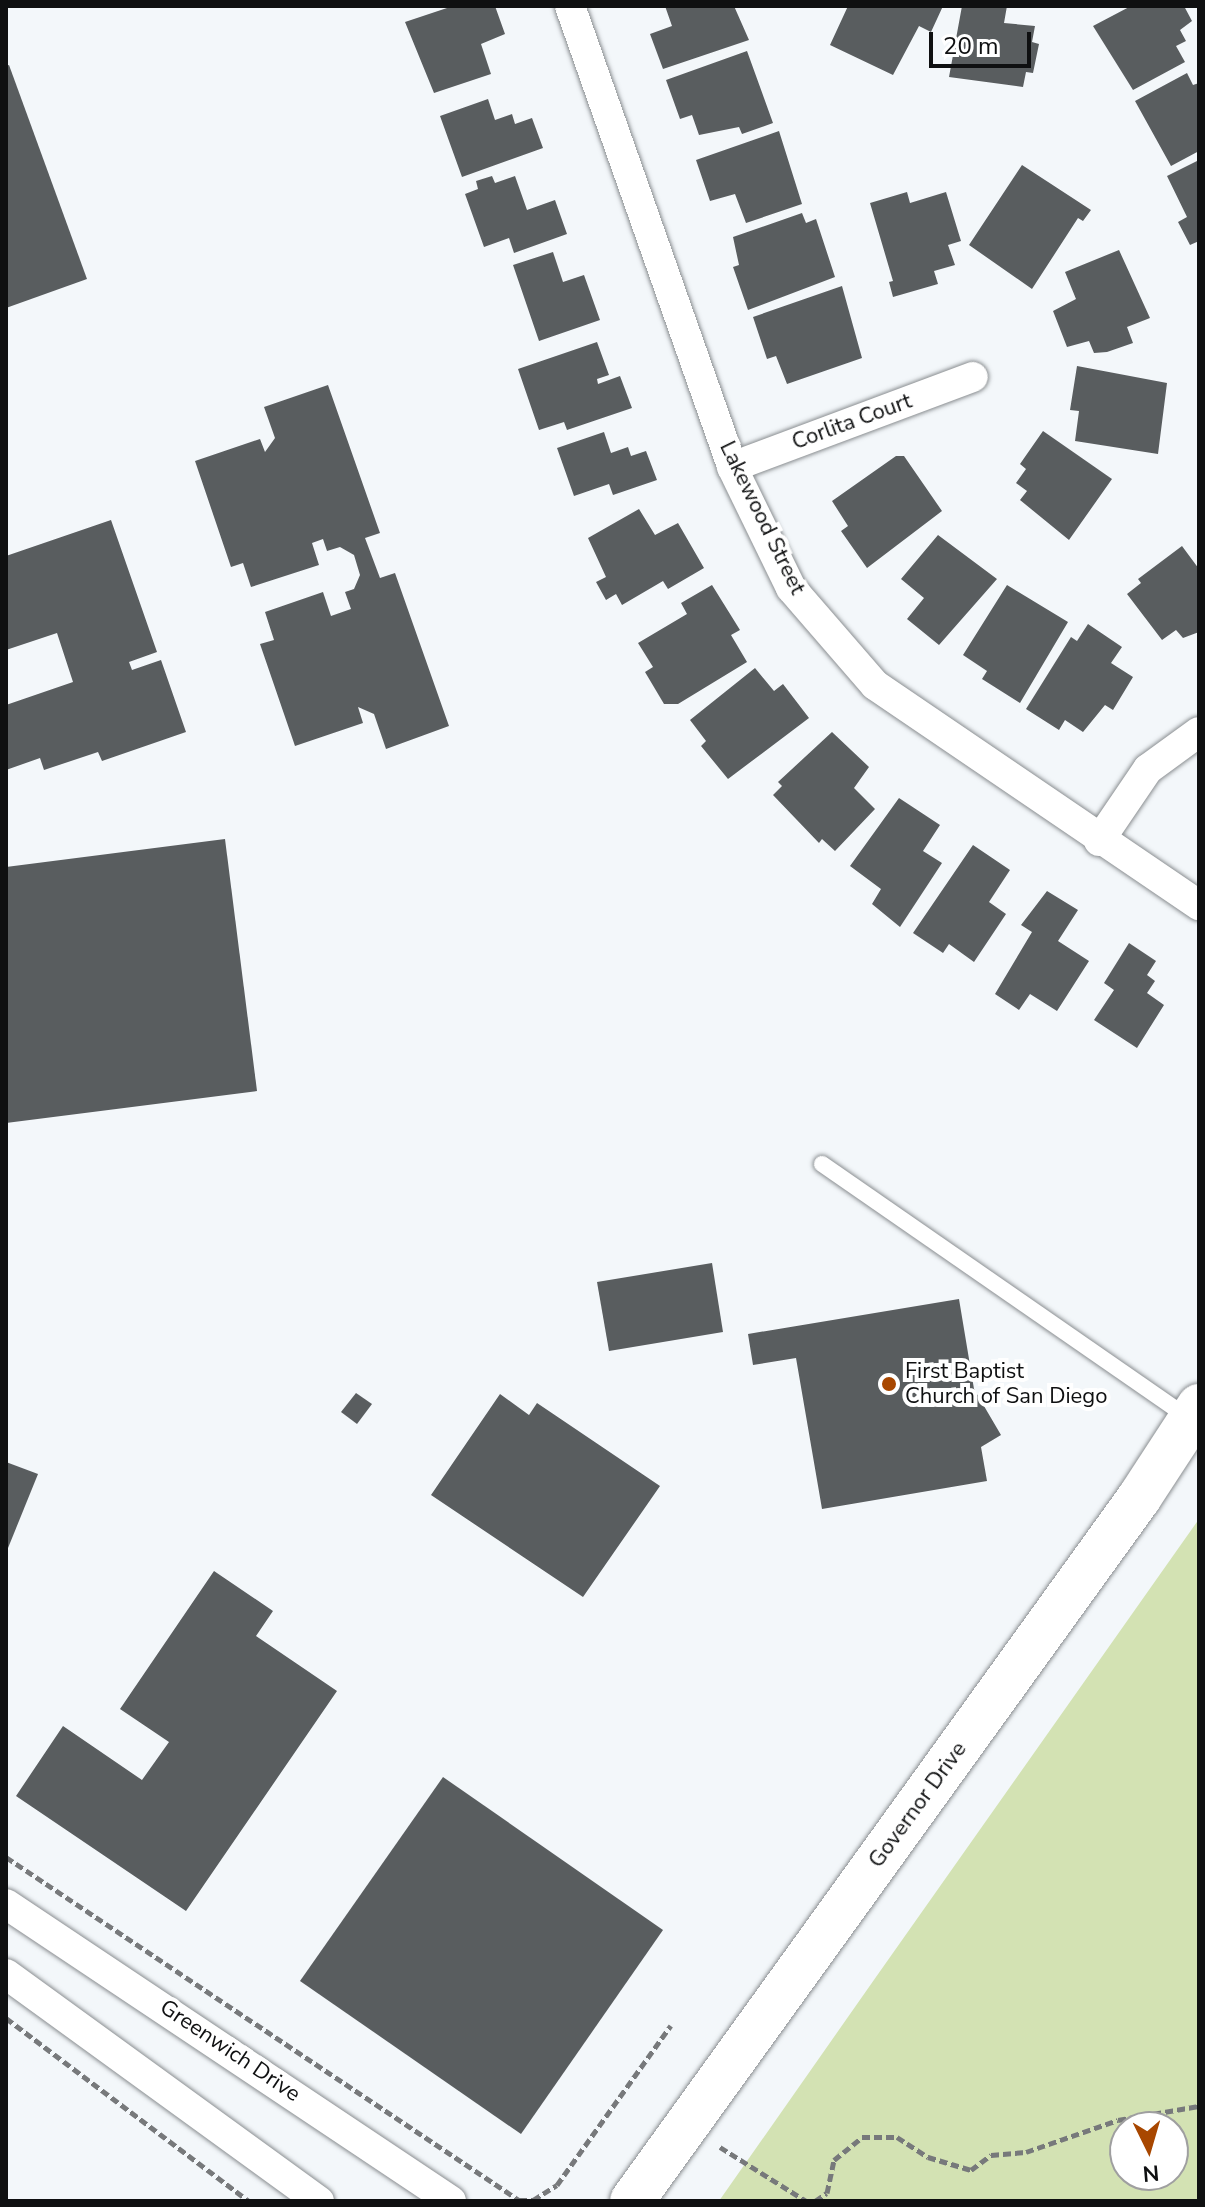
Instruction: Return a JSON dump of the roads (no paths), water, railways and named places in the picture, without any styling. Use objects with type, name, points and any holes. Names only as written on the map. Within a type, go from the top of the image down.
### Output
[{"type":"main road","name":"Governor Drive","points":[[632,2201],[1139,1498],[1194,1413]]},
{"type":"street","name":"Lakewood Street","points":[[570,6],[732,467],[791,588],[875,685],[1099,841],[1199,905]]},
{"type":"street","name":"Corlita Court","points":[[732,467],[973,377]]},
{"type":"street","points":[[1099,841],[1148,769],[1199,732]]},
{"type":"street","name":"Greenwich Drive","points":[[6,1904],[451,2201]]},
{"type":"street","points":[[6,1974],[319,2201]]},
{"type":"lane","points":[[822,1164],[1194,1413]]},
{"type":"place","name":"First Baptist Church of San Diego","points":[[889,1384]]}]
